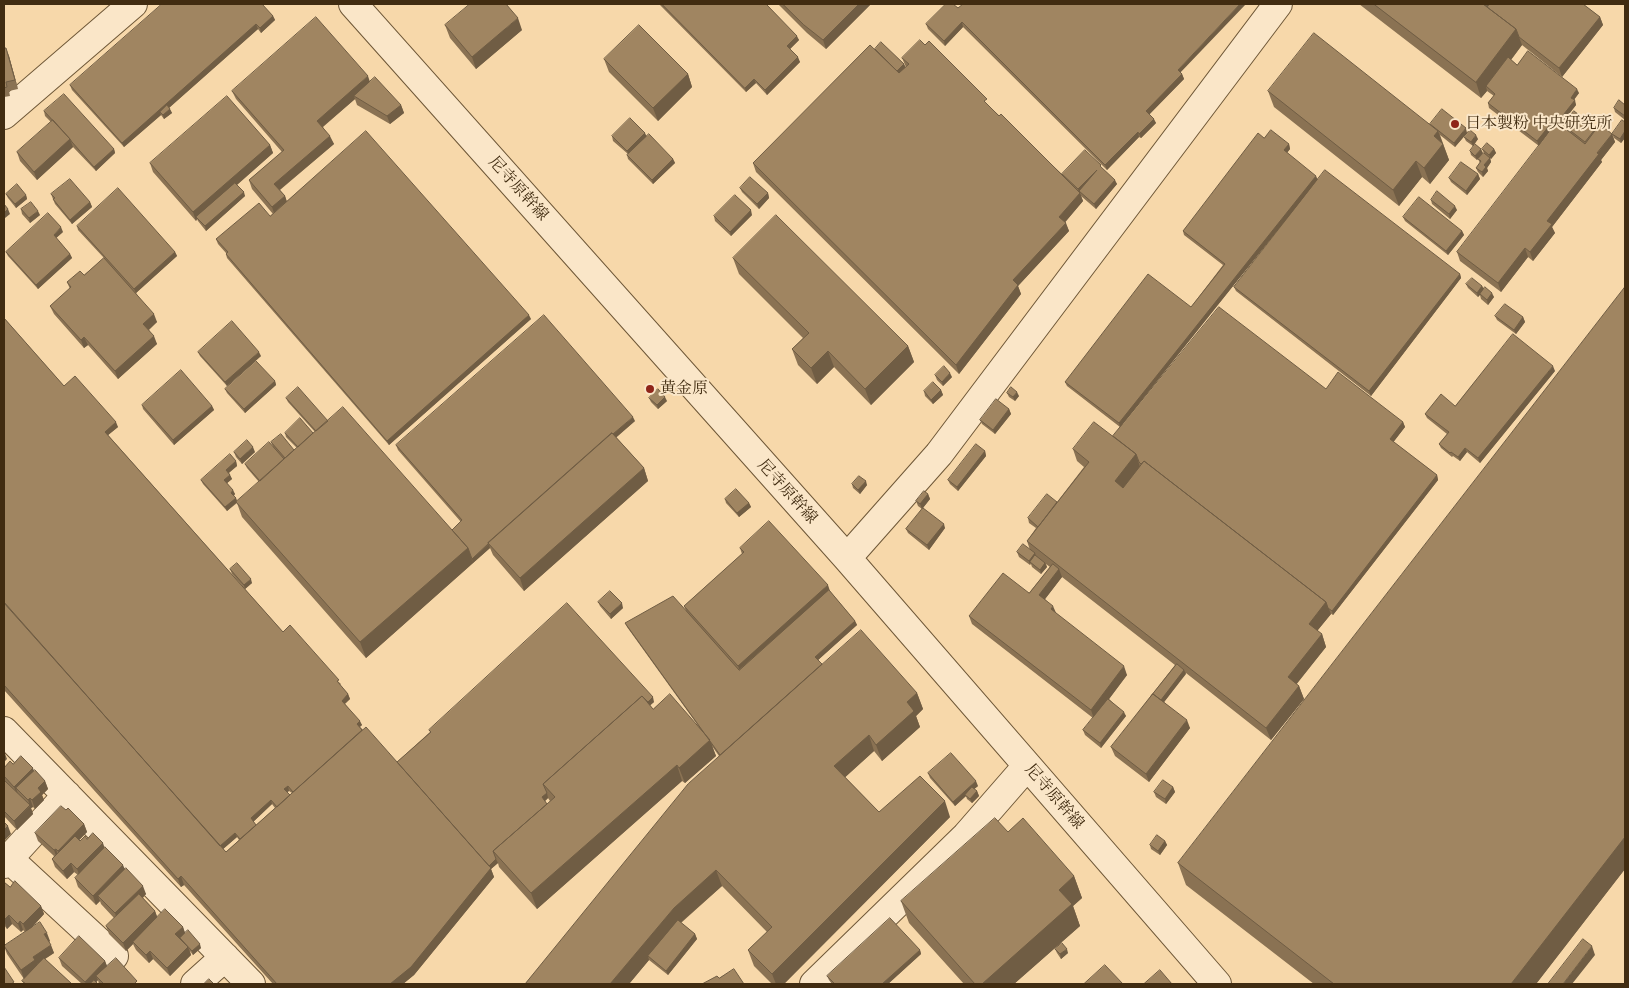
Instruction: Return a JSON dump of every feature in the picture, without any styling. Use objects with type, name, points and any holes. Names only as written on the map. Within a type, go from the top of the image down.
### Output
[{"type":"street","points":[[4,115],[133,4]]},
{"type":"street","name":"尼寺原幹線","points":[[353,4],[846,558],[1217,984]]},
{"type":"street","points":[[846,558],[939,454],[1278,4]]},
{"type":"street","points":[[4,731],[251,984]]},
{"type":"street","points":[[814,984],[966,836],[1027,766]]},
{"type":"street","points":[[67,795],[6,861],[114,956]]},
{"type":"street","points":[[195,984],[225,957]]},
{"type":"building","points":[[162,4],[262,4],[273,16],[260,28],[256,24],[122,143],[70,85]]},
{"type":"building","points":[[470,4],[506,4],[518,18],[472,57],[445,25]]},
{"type":"building","points":[[662,4],[766,4],[797,36],[787,46],[798,57],[765,90],[754,79],[745,88]]},
{"type":"building","points":[[783,4],[859,4],[823,40],[804,25]]},
{"type":"building","points":[[946,4],[953,4],[958,8],[963,4],[1240,4],[1178,70],[1182,74],[1146,111],[1154,119],[1105,165],[962,22],[944,41],[926,24]]},
{"type":"building","points":[[1374,4],[1483,4],[1516,29],[1476,82]]},
{"type":"building","points":[[1489,4],[1583,4],[1600,17],[1559,68],[1519,37],[1516,29],[1487,7]]},
{"type":"building","points":[[316,17],[368,76],[317,121],[330,136],[274,184],[285,196],[272,207],[249,180],[284,150],[232,91]]},
{"type":"building","points":[[639,25],[688,74],[653,108],[604,59]]},
{"type":"building","points":[[1314,33],[1438,131],[1434,136],[1443,144],[1424,168],[1416,161],[1393,190],[1268,91]]},
{"type":"building","points":[[920,40],[925,45],[929,41],[987,99],[984,101],[999,116],[1001,114],[1080,193],[1059,217],[1066,223],[1013,280],[1018,285],[956,365],[753,163],[870,45],[899,73],[909,64],[902,58]]},
{"type":"building","points":[[881,42],[904,64],[897,71],[875,49]]},
{"type":"building","points":[[4,48],[6,48],[15,80],[6,82],[7,87],[4,88]]},
{"type":"building","points":[[1528,51],[1577,89],[1571,98],[1575,100],[1560,119],[1557,116],[1537,141],[1488,103],[1495,94],[1486,86],[1508,57],[1517,65]]},
{"type":"building","points":[[375,77],[401,105],[387,116],[354,96]]},
{"type":"building","points":[[64,94],[114,149],[94,167],[44,111]]},
{"type":"building","points":[[227,96],[270,145],[193,212],[150,163]]},
{"type":"building","points":[[1619,100],[1625,105],[1625,116],[1614,108]]},
{"type":"building","points":[[167,105],[170,109],[163,115],[160,112]]},
{"type":"building","points":[[1442,109],[1466,128],[1454,143],[1430,124]]},
{"type":"building","points":[[1574,111],[1596,128],[1585,142],[1563,125]]},
{"type":"building","points":[[630,118],[645,133],[627,151],[612,136]]},
{"type":"building","points":[[53,120],[70,139],[34,172],[17,152]]},
{"type":"building","points":[[1622,120],[1625,122],[1625,131],[1620,139],[1612,134]]},
{"type":"building","points":[[1557,122],[1585,144],[1600,124],[1612,134],[1597,153],[1599,154],[1547,221],[1552,224],[1530,252],[1525,248],[1498,283],[1457,252]]},
{"type":"building","points":[[1271,130],[1289,144],[1284,150],[1316,176],[1119,423],[1065,382],[1148,274],[1191,307],[1225,264],[1183,231],[1258,133],[1264,138]]},
{"type":"building","points":[[1470,130],[1476,135],[1471,142],[1464,137]]},
{"type":"building","points":[[366,131],[529,315],[387,441],[226,254],[228,252],[216,239],[259,203],[270,216]]},
{"type":"building","points":[[649,134],[673,159],[652,180],[627,155]]},
{"type":"building","points":[[1487,143],[1494,149],[1489,155],[1482,149]]},
{"type":"building","points":[[1475,144],[1481,149],[1475,156],[1470,151]]},
{"type":"building","points":[[1085,150],[1115,180],[1094,204],[1079,191],[1097,170],[1078,189],[1062,174]]},
{"type":"building","points":[[1484,153],[1490,158],[1484,165],[1486,167],[1482,172],[1476,168],[1481,161],[1478,159]]},
{"type":"building","points":[[1461,162],[1478,174],[1466,191],[1449,178]]},
{"type":"building","points":[[1325,170],[1460,274],[1369,391],[1234,287]]},
{"type":"building","points":[[750,177],[768,193],[757,204],[740,188]]},
{"type":"building","points":[[70,179],[90,202],[70,220],[51,194]]},
{"type":"building","points":[[235,183],[244,192],[205,226],[196,217]]},
{"type":"building","points":[[17,184],[26,195],[15,204],[6,194]]},
{"type":"building","points":[[118,188],[175,252],[134,289],[77,226]]},
{"type":"building","points":[[1437,191],[1455,206],[1449,214],[1431,200]]},
{"type":"building","points":[[735,195],[751,210],[730,232],[714,216]]},
{"type":"building","points":[[1419,197],[1462,231],[1446,251],[1403,217]]},
{"type":"building","points":[[31,202],[38,211],[29,218],[21,209]]},
{"type":"building","points":[[4,204],[8,209],[4,213]]},
{"type":"building","points":[[48,213],[61,227],[54,235],[70,254],[36,285],[6,252]]},
{"type":"building","points":[[776,215],[908,346],[865,389],[828,351],[811,368],[792,349],[809,333],[733,258]]},
{"type":"building","points":[[104,258],[154,314],[143,324],[154,336],[115,371],[84,337],[81,340],[50,306],[71,287],[67,282],[80,271],[84,275]]},
{"type":"building","points":[[1472,278],[1482,286],[1477,293],[1466,284]]},
{"type":"building","points":[[1485,287],[1492,293],[1487,300],[1480,294]]},
{"type":"building","points":[[1625,287],[1625,837],[1511,984],[1334,984],[1178,863]]},
{"type":"building","points":[[1505,304],[1523,317],[1514,330],[1495,316]]},
{"type":"building","points":[[1219,307],[1326,389],[1338,372],[1403,422],[1390,439],[1437,475],[1332,611],[1328,608],[1326,602],[1144,461],[1141,464],[1136,454],[1113,436]]},
{"type":"building","points":[[544,315],[633,417],[612,433],[472,559],[468,548],[452,530],[462,520],[396,445]]},
{"type":"building","points":[[4,318],[64,386],[75,376],[116,422],[105,432],[283,632],[290,625],[339,680],[337,681],[348,694],[342,701],[360,721],[357,724],[362,730],[293,792],[288,786],[284,789],[290,795],[277,807],[271,800],[251,818],[256,825],[240,839],[235,833],[220,846],[4,602]]},
{"type":"building","points":[[232,321],[259,352],[225,382],[198,352]]},
{"type":"building","points":[[1513,334],[1553,366],[1478,458],[1465,448],[1458,457],[1439,444],[1449,432],[1425,414],[1441,394],[1455,406]]},
{"type":"building","points":[[256,361],[275,381],[244,409],[225,389]]},
{"type":"building","points":[[944,366],[950,373],[942,382],[935,375]]},
{"type":"building","points":[[181,370],[212,406],[173,440],[142,405]]},
{"type":"building","points":[[933,382],[941,390],[931,400],[924,391]]},
{"type":"building","points":[[298,387],[328,421],[316,431],[286,398]]},
{"type":"building","points":[[1011,387],[1017,392],[1013,397],[1007,393]]},
{"type":"building","points":[[658,389],[665,397],[657,405],[649,398]]},
{"type":"building","points":[[996,399],[1009,409],[993,430],[980,420]]},
{"type":"building","points":[[343,407],[468,548],[360,642],[236,502]]},
{"type":"building","points":[[300,418],[313,433],[298,447],[285,433]]},
{"type":"building","points":[[1094,422],[1136,454],[1115,481],[1123,488],[1144,461],[1326,602],[1309,624],[1322,634],[1288,677],[1299,686],[1266,728],[1027,541],[1089,462],[1073,449]]},
{"type":"building","points":[[612,433],[644,468],[520,578],[488,543]]},
{"type":"building","points":[[281,434],[294,450],[285,458],[271,442]]},
{"type":"building","points":[[247,440],[253,447],[240,459],[234,452]]},
{"type":"building","points":[[269,442],[284,459],[260,481],[245,464]]},
{"type":"building","points":[[976,444],[985,451],[957,487],[948,480]]},
{"type":"building","points":[[230,454],[236,461],[226,470],[230,475],[224,480],[233,490],[231,493],[236,498],[225,507],[201,480]]},
{"type":"building","points":[[859,476],[866,481],[858,490],[852,484]]},
{"type":"building","points":[[736,489],[749,503],[737,513],[725,499]]},
{"type":"building","points":[[924,491],[928,494],[920,504],[916,501]]},
{"type":"building","points":[[1047,494],[1057,502],[1038,527],[1028,518]]},
{"type":"building","points":[[923,508],[944,524],[927,545],[906,529]]},
{"type":"building","points":[[769,521],[828,585],[738,666],[684,606],[744,552],[740,548]]},
{"type":"building","points":[[1023,544],[1035,553],[1029,561],[1017,552]]},
{"type":"building","points":[[1035,555],[1045,563],[1040,570],[1030,562]]},
{"type":"building","points":[[237,563],[251,579],[244,585],[230,569]]},
{"type":"building","points":[[1053,564],[1059,569],[1039,595],[1053,606],[1051,609],[1124,666],[1091,710],[969,616],[1003,573],[1029,593]]},
{"type":"building","points":[[829,590],[855,621],[815,657],[822,664],[720,755],[625,623],[673,596],[739,670]]},
{"type":"building","points":[[610,591],[622,603],[610,614],[598,602]]},
{"type":"building","points":[[4,603],[226,852],[366,727],[491,868],[411,967],[390,984],[277,984],[181,876],[178,879],[4,685]]},
{"type":"building","points":[[567,603],[653,697],[648,702],[642,696],[543,784],[547,793],[542,797],[547,804],[493,851],[496,859],[489,866],[397,762],[431,732],[429,730]]},
{"type":"building","points":[[861,630],[917,693],[907,702],[914,711],[876,745],[869,735],[834,766],[879,812],[920,776],[945,801],[772,974],[748,950],[772,927],[716,870],[674,908],[610,984],[525,984],[688,784]]},
{"type":"building","points":[[1177,664],[1184,670],[1161,700],[1153,694],[1151,696]]},
{"type":"building","points":[[670,694],[710,740],[679,768],[677,765],[531,893],[493,851],[555,797],[543,784],[642,696],[653,709]]},
{"type":"building","points":[[1153,694],[1187,720],[1146,774],[1111,747]]},
{"type":"building","points":[[1108,699],[1124,712],[1100,743],[1083,730]]},
{"type":"building","points":[[951,753],[976,781],[953,802],[928,773]]},
{"type":"building","points":[[21,756],[33,768],[14,787],[4,776],[4,768],[10,761],[13,764]]},
{"type":"building","points":[[35,770],[45,781],[38,788],[41,792],[32,800],[30,798],[28,800],[16,788]]},
{"type":"building","points":[[4,780],[30,805],[14,821],[4,811]]},
{"type":"building","points":[[1163,780],[1173,787],[1165,799],[1154,792]]},
{"type":"building","points":[[972,787],[977,791],[970,799],[965,795]]},
{"type":"building","points":[[61,806],[66,810],[68,808],[84,824],[58,851],[54,850],[35,833]]},
{"type":"building","points":[[995,818],[1008,832],[1023,818],[1074,876],[1059,890],[1072,904],[982,984],[975,984],[901,901]]},
{"type":"building","points":[[4,822],[8,826],[4,830]]},
{"type":"building","points":[[93,833],[103,843],[77,869],[71,863],[63,871],[52,859],[75,836],[80,841],[85,836],[87,839]]},
{"type":"building","points":[[1157,835],[1165,841],[1158,851],[1150,845]]},
{"type":"building","points":[[105,847],[123,865],[93,896],[75,878]]},
{"type":"building","points":[[126,868],[143,886],[115,913],[98,896]]},
{"type":"building","points":[[15,881],[41,906],[23,924],[20,921],[18,924],[9,915],[4,920],[4,882],[10,887]]},
{"type":"building","points":[[139,894],[155,911],[123,943],[106,926]]},
{"type":"building","points":[[165,909],[183,927],[175,934],[188,947],[167,968],[150,951],[146,955],[133,942]]},
{"type":"building","points":[[890,918],[920,950],[882,984],[835,984],[827,976]]},
{"type":"building","points":[[678,920],[695,934],[666,971],[648,956]]},
{"type":"building","points":[[40,922],[47,933],[44,934],[51,945],[33,957],[35,960],[21,970],[4,946]]},
{"type":"building","points":[[188,930],[200,944],[192,951],[180,938]]},
{"type":"building","points":[[79,936],[105,961],[85,982],[59,958]]},
{"type":"building","points":[[1583,939],[1592,946],[1563,984],[1548,984]]},
{"type":"building","points":[[1062,943],[1067,949],[1060,954],[1055,949]]},
{"type":"building","points":[[44,958],[72,984],[26,984],[22,981]]},
{"type":"building","points":[[116,958],[137,981],[134,984],[104,984],[96,976]]},
{"type":"building","points":[[1105,965],[1123,984],[1084,984]]},
{"type":"building","points":[[4,967],[14,982],[11,984],[4,984]]},
{"type":"building","points":[[734,969],[744,984],[702,984],[717,976],[719,978]]},
{"type":"building","points":[[1160,970],[1172,984],[1144,984]]},
{"type":"building","points":[[209,979],[214,984],[204,984]]},
{"type":"building","points":[[94,980],[98,984],[90,984]]},
{"type":"place","name":"日本製粉 中央研究所","points":[[1455,124]]},
{"type":"place","name":"黄金原","points":[[650,389]]}]
